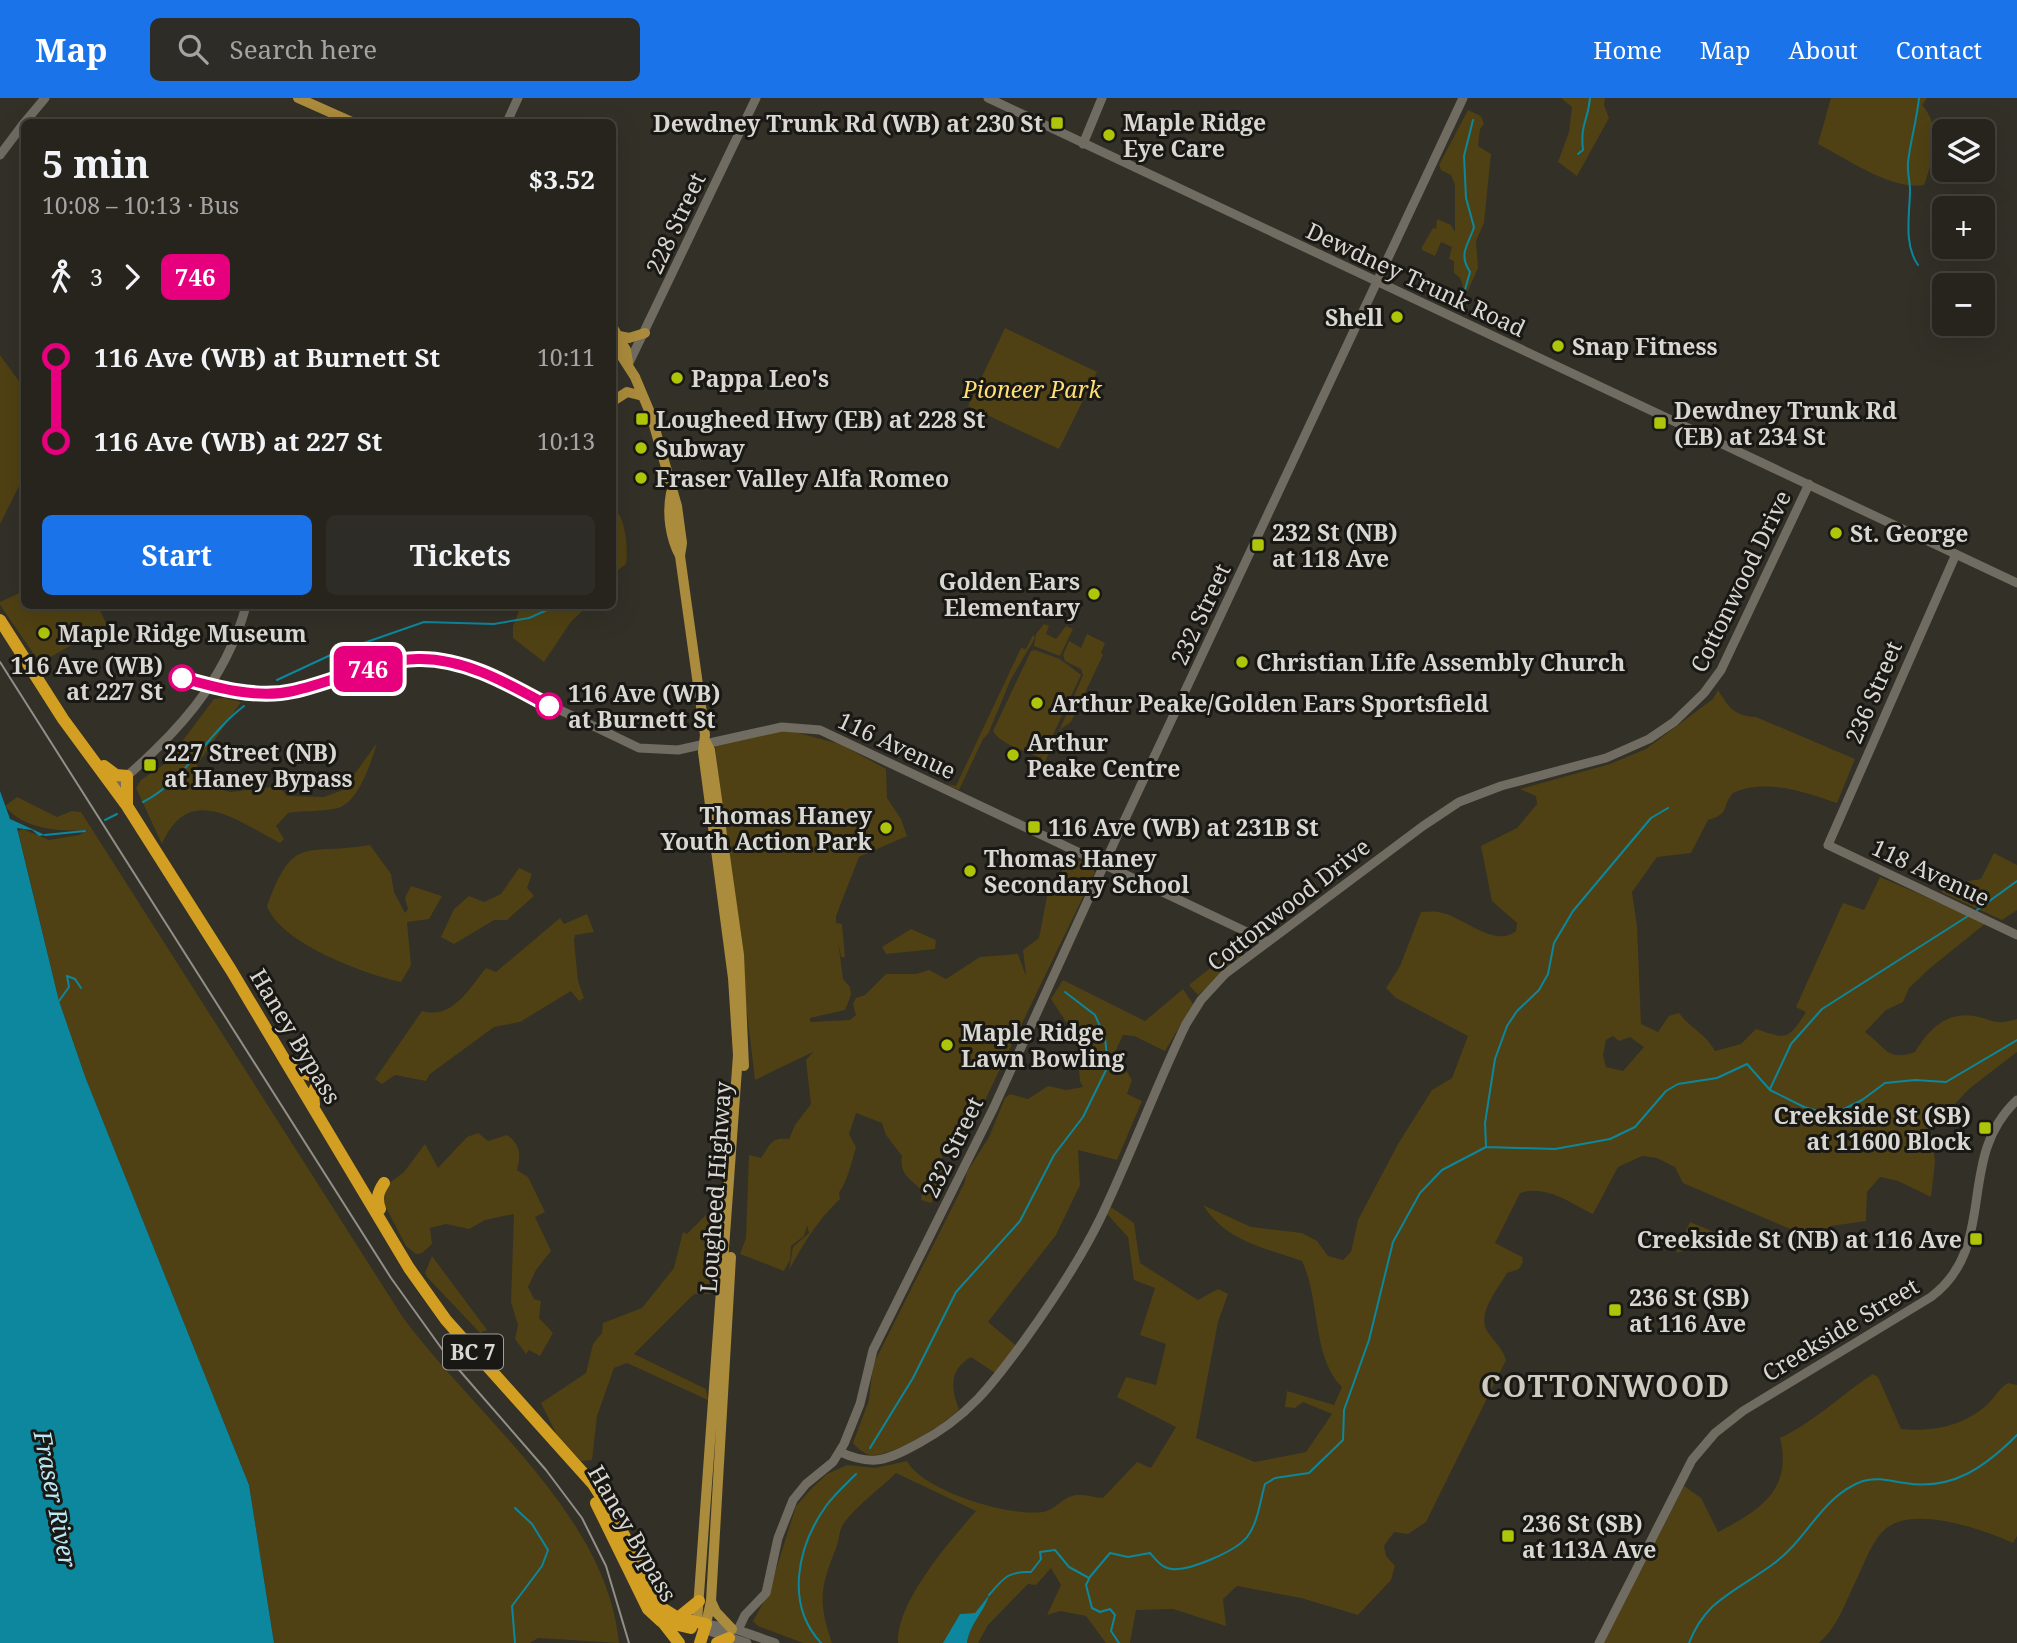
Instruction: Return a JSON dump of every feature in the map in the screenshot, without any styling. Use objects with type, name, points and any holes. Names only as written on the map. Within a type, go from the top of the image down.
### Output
[{"type":"highway","name":"Haney Bypass","points":[[0,620],[63,719],[127,806],[314,1106],[409,1268],[446,1320],[569,1462],[614,1534],[648,1609],[661,1621],[702,1630]]},
{"type":"highway","points":[[63,719],[72,722],[110,772],[127,776],[127,806]]},
{"type":"highway","points":[[291,1069],[320,1078],[313,1093],[314,1106]]},
{"type":"highway","points":[[357,1177],[365,1182],[384,1183],[377,1201],[390,1232]]},
{"type":"highway","name":"Haney Bypass","points":[[569,1462],[577,1465],[593,1484],[618,1523],[656,1602],[678,1618],[702,1630]]},
{"type":"highway","points":[[678,1618],[705,1601]]},
{"type":"highway","name":"BC 7","points":[[661,1621],[679,1643]]},
{"type":"highway","points":[[717,1643],[733,1632]]},
{"type":"main road","points":[[298,98],[345,119]]},
{"type":"main road","points":[[616,334],[629,338],[645,333]]},
{"type":"main road","name":"Lougheed Highway","points":[[616,335],[626,350],[628,365],[643,397],[661,449],[679,519],[682,543],[680,556],[738,955],[746,1049],[720,1422],[702,1630]]},
{"type":"main road","points":[[616,399],[627,392],[643,397]]},
{"type":"main road","name":"Lougheed Highway","points":[[705,1601],[700,1587],[738,1055],[733,978],[703,752],[706,742]]},
{"type":"main road","points":[[700,1587],[704,1595],[702,1630]]},
{"type":"main road","points":[[705,1601],[733,1632]]},
{"type":"street","points":[[28,119],[45,98]]},
{"type":"street","points":[[508,119],[518,98]]},
{"type":"street","name":"228 Street","points":[[628,365],[756,98]]},
{"type":"street","name":"Dewdney Trunk Road","points":[[988,98],[2017,583]]},
{"type":"street","points":[[1083,144],[1102,98]]},
{"type":"street","name":"232 Street","points":[[733,1632],[766,1593],[778,1538],[793,1500],[840,1452],[857,1414],[873,1350],[994,1107],[1104,865],[1463,98]]},
{"type":"street","points":[[0,155],[21,128]]},
{"type":"street","name":"Cottonwood Drive","points":[[840,1452],[861,1461],[879,1461],[943,1430],[966,1414],[1061,1289],[1100,1220],[1172,1052],[1201,1000],[1225,974],[1459,802],[1501,786],[1606,758],[1649,739],[1674,722],[1704,693],[1721,670],[1809,484]]},
{"type":"street","name":"236 Street","points":[[1828,845],[1956,554]]},
{"type":"street","points":[[114,787],[185,722],[211,685],[240,626],[245,609]]},
{"type":"street","name":"116 Avenue","points":[[211,685],[261,694],[287,693],[391,662],[427,659],[479,671],[629,746],[678,750],[782,727],[820,730],[1268,942]]},
{"type":"street","name":"118 Avenue","points":[[1828,845],[2017,935]]},
{"type":"street","name":"Creekside Street","points":[[1599,1643],[1692,1460],[1715,1433],[1743,1411],[1931,1297],[1953,1277],[1968,1248],[1985,1148],[1991,1132],[2017,1100]]},
{"type":"street","points":[[702,1630],[733,1632],[775,1643]]},
{"type":"street","points":[[733,1632],[747,1643]]},
{"type":"green space","points":[[1561,98],[1605,98],[1604,105],[1609,118],[1577,176],[1558,162],[1569,132],[1572,107]]},
{"type":"green space","points":[[1831,98],[1927,98],[1922,105],[1932,123],[1932,159],[1924,185],[1912,186],[1884,179],[1818,144]]},
{"type":"green space","points":[[1468,110],[1481,116],[1484,124],[1480,129],[1478,146],[1491,154],[1484,223],[1476,241],[1478,268],[1466,295],[1460,278],[1454,273],[1454,261],[1449,259],[1452,247],[1441,242],[1435,256],[1422,250],[1422,247],[1433,228],[1436,229],[1437,219],[1451,225],[1455,232],[1455,185],[1451,175],[1441,170],[1439,165]]},
{"type":"green space","name":"Pioneer Park","points":[[1005,328],[1097,372],[1059,449],[968,406]]},
{"type":"green space","points":[[0,355],[21,384],[21,482],[0,524]]},
{"type":"green space","points":[[619,514],[623,525],[627,552],[626,564],[616,572],[616,516]]},
{"type":"green space","points":[[21,592],[21,609],[99,609],[107,625],[40,663],[0,602]]},
{"type":"green space","points":[[520,609],[584,609],[570,623],[544,662],[513,638],[513,626]]},
{"type":"green space","points":[[1044,624],[1049,626],[1046,634],[1056,639],[1066,626],[1073,629],[1060,656],[1034,646],[1036,634]]},
{"type":"green space","points":[[1087,634],[1105,643],[1101,653],[1103,655],[1071,722],[1062,728],[1042,767],[1040,759],[1055,741],[1083,675],[1081,669],[1065,661],[1063,655],[1069,641],[1081,648]]},
{"type":"green space","points":[[1033,635],[1035,638],[1011,679],[988,734],[983,739],[959,790],[946,784],[956,786],[1021,648],[1026,649]]},
{"type":"green space","name":"Arthur Peake/Golden Ears Sportsfield","points":[[1031,651],[1060,659],[1081,675],[1043,756],[1039,757],[1007,744],[993,731]]},
{"type":"green space","points":[[1718,690],[1729,706],[1738,713],[1756,717],[1855,759],[1837,803],[1785,788],[1745,789],[1733,793],[1723,812],[1708,820],[1691,853],[1657,857],[1632,892],[1637,926],[1641,1024],[1658,1032],[1669,1016],[1679,1013],[1715,1051],[1741,1044],[1756,1029],[1780,1036],[1790,1033],[1806,1012],[1796,1007],[1843,903],[1864,910],[1880,877],[1986,923],[1929,969],[1909,988],[1903,1002],[1886,1010],[1865,1032],[1892,1054],[1906,1055],[1915,1052],[1939,1024],[1955,1016],[1974,1016],[1999,1022],[2017,1019],[2017,1052],[1969,1089],[1931,1129],[1935,1162],[1931,1197],[1898,1181],[1880,1177],[1867,1192],[1866,1221],[1831,1226],[1798,1244],[1790,1229],[1683,1183],[1675,1167],[1657,1158],[1642,1156],[1618,1167],[1593,1214],[1548,1193],[1520,1193],[1495,1243],[1522,1257],[1523,1262],[1519,1269],[1507,1273],[1490,1301],[1485,1317],[1487,1331],[1506,1360],[1426,1522],[1408,1534],[1394,1532],[1384,1546],[1386,1556],[1395,1566],[1391,1580],[1358,1615],[1301,1598],[1237,1586],[1223,1599],[1226,1626],[1173,1609],[1136,1610],[1130,1643],[1106,1643],[1086,1616],[1060,1611],[1047,1615],[1061,1585],[1051,1568],[1036,1585],[1028,1584],[988,1625],[978,1643],[967,1643],[987,1597],[975,1613],[960,1614],[944,1643],[898,1643],[900,1627],[915,1591],[939,1555],[976,1511],[896,1473],[856,1509],[841,1529],[823,1595],[824,1616],[832,1643],[803,1643],[758,1626],[753,1621],[769,1592],[796,1506],[827,1474],[847,1465],[875,1468],[907,1461],[916,1472],[948,1492],[989,1506],[1028,1512],[1047,1511],[1076,1495],[1103,1498],[1137,1462],[1151,1468],[1176,1427],[1117,1397],[1126,1377],[1156,1385],[1166,1344],[1140,1335],[1155,1288],[1134,1280],[1128,1237],[1107,1214],[1111,1207],[1134,1223],[1140,1263],[1198,1300],[1218,1289],[1228,1294],[1218,1322],[1196,1438],[1255,1462],[1306,1452],[1332,1414],[1303,1402],[1295,1408],[1285,1407],[1287,1391],[1334,1405],[1342,1387],[1332,1375],[1326,1360],[1312,1292],[1302,1261],[1247,1242],[1223,1227],[1203,1205],[1251,1227],[1302,1233],[1317,1241],[1328,1256],[1343,1260],[1351,1252],[1358,1220],[1398,1144],[1432,1090],[1452,1078],[1468,1036],[1396,998],[1386,988],[1400,966],[1421,912],[1447,914],[1488,934],[1498,936],[1516,931],[1517,923],[1492,901],[1481,846],[1517,828],[1537,804],[1536,796],[1520,789],[1610,764],[1646,749],[1713,699]],"holes":[[[1613,1036],[1619,1041],[1630,1037],[1644,1047],[1623,1071],[1606,1067],[1603,1055],[1606,1040]]]},
{"type":"green space","points":[[214,699],[241,702],[197,765],[204,785],[231,792],[279,786],[287,796],[324,797],[343,790],[377,743],[358,790],[338,808],[288,813],[276,826],[284,839],[280,843],[230,817],[200,810],[186,814],[173,825],[162,844],[136,788],[141,780],[166,763]]},
{"type":"green space","points":[[787,730],[840,744],[886,769],[887,798],[901,819],[907,836],[859,857],[836,916],[836,923],[842,924],[845,957],[841,957],[838,940],[843,979],[850,987],[851,995],[845,1010],[810,1018],[810,1022],[850,1020],[856,1015],[853,1004],[856,998],[865,995],[886,974],[916,974],[929,970],[946,979],[980,957],[1018,954],[1026,976],[1023,950],[1039,938],[1048,891],[1053,891],[1069,856],[1090,866],[1095,872],[960,1152],[943,1145],[943,1179],[931,1203],[921,1200],[922,1191],[904,1172],[902,1156],[886,1135],[882,1123],[856,1113],[849,1134],[856,1147],[847,1178],[839,1192],[840,1199],[818,1224],[789,1270],[793,1247],[809,1233],[807,1225],[804,1236],[791,1246],[790,1260],[784,1271],[740,1254],[746,1238],[749,1155],[761,1158],[774,1140],[789,1139],[795,1125],[811,1104],[806,1060],[813,1052],[755,1080],[715,745]]},
{"type":"green space","points":[[17,797],[57,817],[72,811],[81,812],[402,1316],[533,1468],[564,1509],[590,1551],[609,1596],[619,1643],[538,1638],[530,1643],[274,1643],[249,1485],[86,1079],[59,1001],[18,831],[23,829],[49,840],[79,835],[88,830],[55,830],[22,820],[5,806]]},
{"type":"green space","points":[[370,845],[391,874],[394,892],[405,913],[408,909],[405,898],[411,886],[442,896],[429,919],[407,922],[411,965],[401,982],[366,972],[305,944],[275,920],[267,906],[285,867],[304,852]]},
{"type":"green space","points":[[1994,853],[2017,865],[2017,910],[2002,920],[1943,893],[1940,889],[1946,874],[1963,882],[1981,879]]},
{"type":"green space","points":[[519,868],[532,874],[527,888],[534,896],[507,920],[494,920],[454,944],[441,937],[454,909],[469,896],[484,902],[501,894]]},
{"type":"green space","points":[[587,914],[594,932],[575,935],[574,940],[578,981],[584,998],[579,1001],[571,991],[520,1022],[494,1027],[430,1074],[426,1081],[395,1075],[382,1084],[375,1079],[422,1011],[433,1013],[451,1007],[486,968],[496,972],[560,918],[564,924]]},
{"type":"green space","points":[[911,929],[936,940],[935,949],[886,954],[882,947]]},
{"type":"green space","points":[[1237,940],[1247,941],[1248,951],[1198,995],[1189,985],[1238,946]]},
{"type":"green space","points":[[1063,980],[1145,1021],[1183,989],[1193,1004],[1165,1051],[1134,1036],[1123,1035],[1115,1052],[1132,1080],[1127,1094],[1142,1101],[1117,1160],[1078,1150],[1080,1185],[1056,1235],[988,1322],[1019,1348],[998,1375],[971,1357],[959,1367],[954,1379],[954,1393],[959,1409],[931,1431],[905,1445],[880,1454],[866,1453],[853,1443],[869,1400],[873,1365],[964,1184],[967,1172],[989,1137],[1005,1098],[1010,1094],[1028,1099],[1048,1086],[1066,1090],[1083,1087],[1080,1081],[1076,1037],[1051,999]]},
{"type":"green space","points":[[478,1133],[488,1141],[507,1135],[515,1143],[519,1155],[517,1170],[528,1177],[545,1212],[535,1217],[551,1251],[536,1270],[528,1287],[534,1299],[541,1301],[539,1318],[553,1333],[540,1356],[529,1350],[526,1354],[515,1339],[518,1325],[511,1302],[514,1214],[485,1220],[469,1229],[446,1224],[430,1228],[432,1244],[422,1253],[416,1254],[406,1246],[381,1198],[388,1184],[404,1172],[425,1144],[438,1168],[467,1137]]},
{"type":"green space","points":[[709,1212],[710,1294],[694,1294],[634,1354],[706,1389],[708,1400],[627,1363],[614,1368],[597,1416],[592,1460],[581,1461],[558,1437],[541,1403],[586,1373],[593,1344],[602,1333],[603,1323],[642,1308],[674,1268],[683,1232],[687,1234]]},
{"type":"green space","points":[[1690,1222],[1724,1236],[1725,1240],[1676,1253]]},
{"type":"green space","points":[[432,1256],[487,1330],[480,1333],[428,1278],[425,1273]]},
{"type":"green space","points":[[1873,1374],[1878,1377],[1901,1429],[1937,1428],[1959,1422],[1979,1411],[2008,1383],[2017,1385],[2017,1536],[2013,1543],[1985,1532],[1933,1519],[1901,1521],[1888,1527],[1873,1545],[1836,1622],[1819,1643],[1604,1643],[1684,1486],[1701,1498],[1718,1532],[1747,1516],[1769,1497],[1777,1485],[1782,1472],[1780,1438],[1816,1416]]},
{"type":"water","name":"Fraser River","points":[[0,791],[10,819],[45,835],[39,836],[32,830],[17,828],[59,1001],[86,1079],[249,1485],[274,1643],[0,1643]]},
{"type":"water","points":[[989,1595],[967,1643],[943,1643],[960,1614],[975,1613]]},
{"type":"waterway","points":[[1578,154],[1583,150],[1583,134],[1590,98]]},
{"type":"waterway","points":[[1918,265],[1910,248],[1908,166],[1919,98]]},
{"type":"waterway","points":[[1464,293],[1470,272],[1464,254],[1474,227],[1466,198],[1464,156],[1473,120]]},
{"type":"waterway","points":[[277,680],[335,653],[424,622],[494,624],[529,618],[549,609]]},
{"type":"waterway","points":[[143,802],[158,793],[184,770],[244,706]]},
{"type":"waterway","points":[[1486,1146],[1485,1123],[1495,1059],[1507,1026],[1517,1011],[1539,990],[1548,974],[1554,943],[1573,911],[1651,818],[1668,808]]},
{"type":"waterway","points":[[105,820],[117,814]]},
{"type":"waterway","points":[[45,835],[85,831]]},
{"type":"waterway","points":[[1977,910],[2017,881]]},
{"type":"waterway","points":[[1770,1089],[1791,1044],[1822,1009],[1968,916]]},
{"type":"waterway","points":[[59,1001],[69,987],[67,976],[75,979],[81,988]]},
{"type":"waterway","points":[[870,1448],[913,1378],[956,1292],[1020,1221],[1054,1155],[1083,1117],[1108,1066],[1105,1038],[1095,1015],[1065,992]]},
{"type":"waterway","points":[[989,1595],[1006,1577],[1031,1572],[1041,1559],[1040,1552],[1055,1550],[1069,1567],[1089,1578],[1110,1553],[1128,1557],[1150,1553],[1165,1567],[1180,1569],[1212,1559],[1247,1537],[1254,1525],[1265,1484],[1275,1478],[1309,1473],[1343,1440],[1344,1410],[1369,1340],[1393,1242],[1420,1193],[1442,1170],[1486,1147],[1555,1149],[1610,1139],[1635,1127],[1666,1091],[1678,1084],[1717,1078],[1747,1064],[1770,1090],[1804,1107],[1821,1112],[1838,1112],[1862,1100],[1885,1083],[1915,1080],[1946,1082],[2017,1040]]},
{"type":"waterway","points":[[1689,1643],[1712,1607],[1784,1555],[1832,1500],[1852,1486],[1874,1479],[1922,1485],[1953,1480],[1993,1457],[2017,1435]]},
{"type":"waterway","points":[[821,1643],[810,1628],[799,1593],[802,1557],[808,1539],[826,1506],[856,1474]]},
{"type":"waterway","points":[[515,1508],[532,1524],[548,1550],[542,1566],[512,1606],[515,1643]]},
{"type":"waterway","points":[[1089,1579],[1086,1585],[1092,1608],[1100,1612],[1110,1609],[1115,1615],[1111,1631],[1119,1643]]},
{"type":"railway","points":[[0,662],[391,1278],[447,1356],[546,1470],[582,1518],[606,1566],[629,1643]]},
{"type":"bus line","name":"746","points":[[182,678],[225,689],[274,694],[295,691],[391,662],[427,659],[479,671],[549,706]]},
{"type":"place","name":"Dewdney Trunk Rd (WB) at 230 St","points":[[1057,123]]},
{"type":"place","name":"Maple Ridge Eye Care","points":[[1109,135]]},
{"type":"place","name":"Shell","points":[[1397,317]]},
{"type":"place","name":"Snap Fitness","points":[[1558,346]]},
{"type":"place","name":"Pappa Leo's","points":[[677,378]]},
{"type":"place","name":"Lougheed Hwy (EB) at 228 St","points":[[642,419]]},
{"type":"place","name":"Dewdney Trunk Rd (EB) at 234 St","points":[[1660,423]]},
{"type":"place","name":"Subway","points":[[641,448]]},
{"type":"place","name":"Fraser Valley Alfa Romeo","points":[[641,478]]},
{"type":"place","name":"St. George","points":[[1836,533]]},
{"type":"place","name":"232 St (NB) at 118 Ave","points":[[1258,545]]},
{"type":"place","name":"Golden Ears Elementary","points":[[1094,594]]},
{"type":"place","name":"Maple Ridge Museum","points":[[44,633]]},
{"type":"place","name":"Christian Life Assembly Church","points":[[1242,662]]},
{"type":"place","name":"116 Ave (WB) at 227 St","points":[[182,678]]},
{"type":"place","name":"Arthur Peake/Golden Ears Sportsfield","points":[[1037,703]]},
{"type":"place","name":"116 Ave (WB) at Burnett St","points":[[549,706]]},
{"type":"place","name":"Arthur Peake Centre","points":[[1013,755]]},
{"type":"place","name":"227 Street (NB) at Haney Bypass","points":[[150,765]]},
{"type":"place","name":"116 Ave (WB) at 231B St","points":[[1034,827]]},
{"type":"place","name":"Thomas Haney Youth Action Park","points":[[886,828]]},
{"type":"place","name":"Thomas Haney Secondary School","points":[[970,871]]},
{"type":"place","name":"Maple Ridge Lawn Bowling","points":[[947,1045]]},
{"type":"place","name":"Creekside St (SB) at 11600 Block","points":[[1985,1128]]},
{"type":"place","name":"Creekside St (NB) at 116 Ave","points":[[1976,1239]]},
{"type":"place","name":"236 St (SB) at 116 Ave","points":[[1615,1310]]},
{"type":"place","name":"236 St (SB) at 113A Ave","points":[[1508,1536]]},
{"type":"district","name":"COTTONWOOD","points":[[1606,1385]]}]
